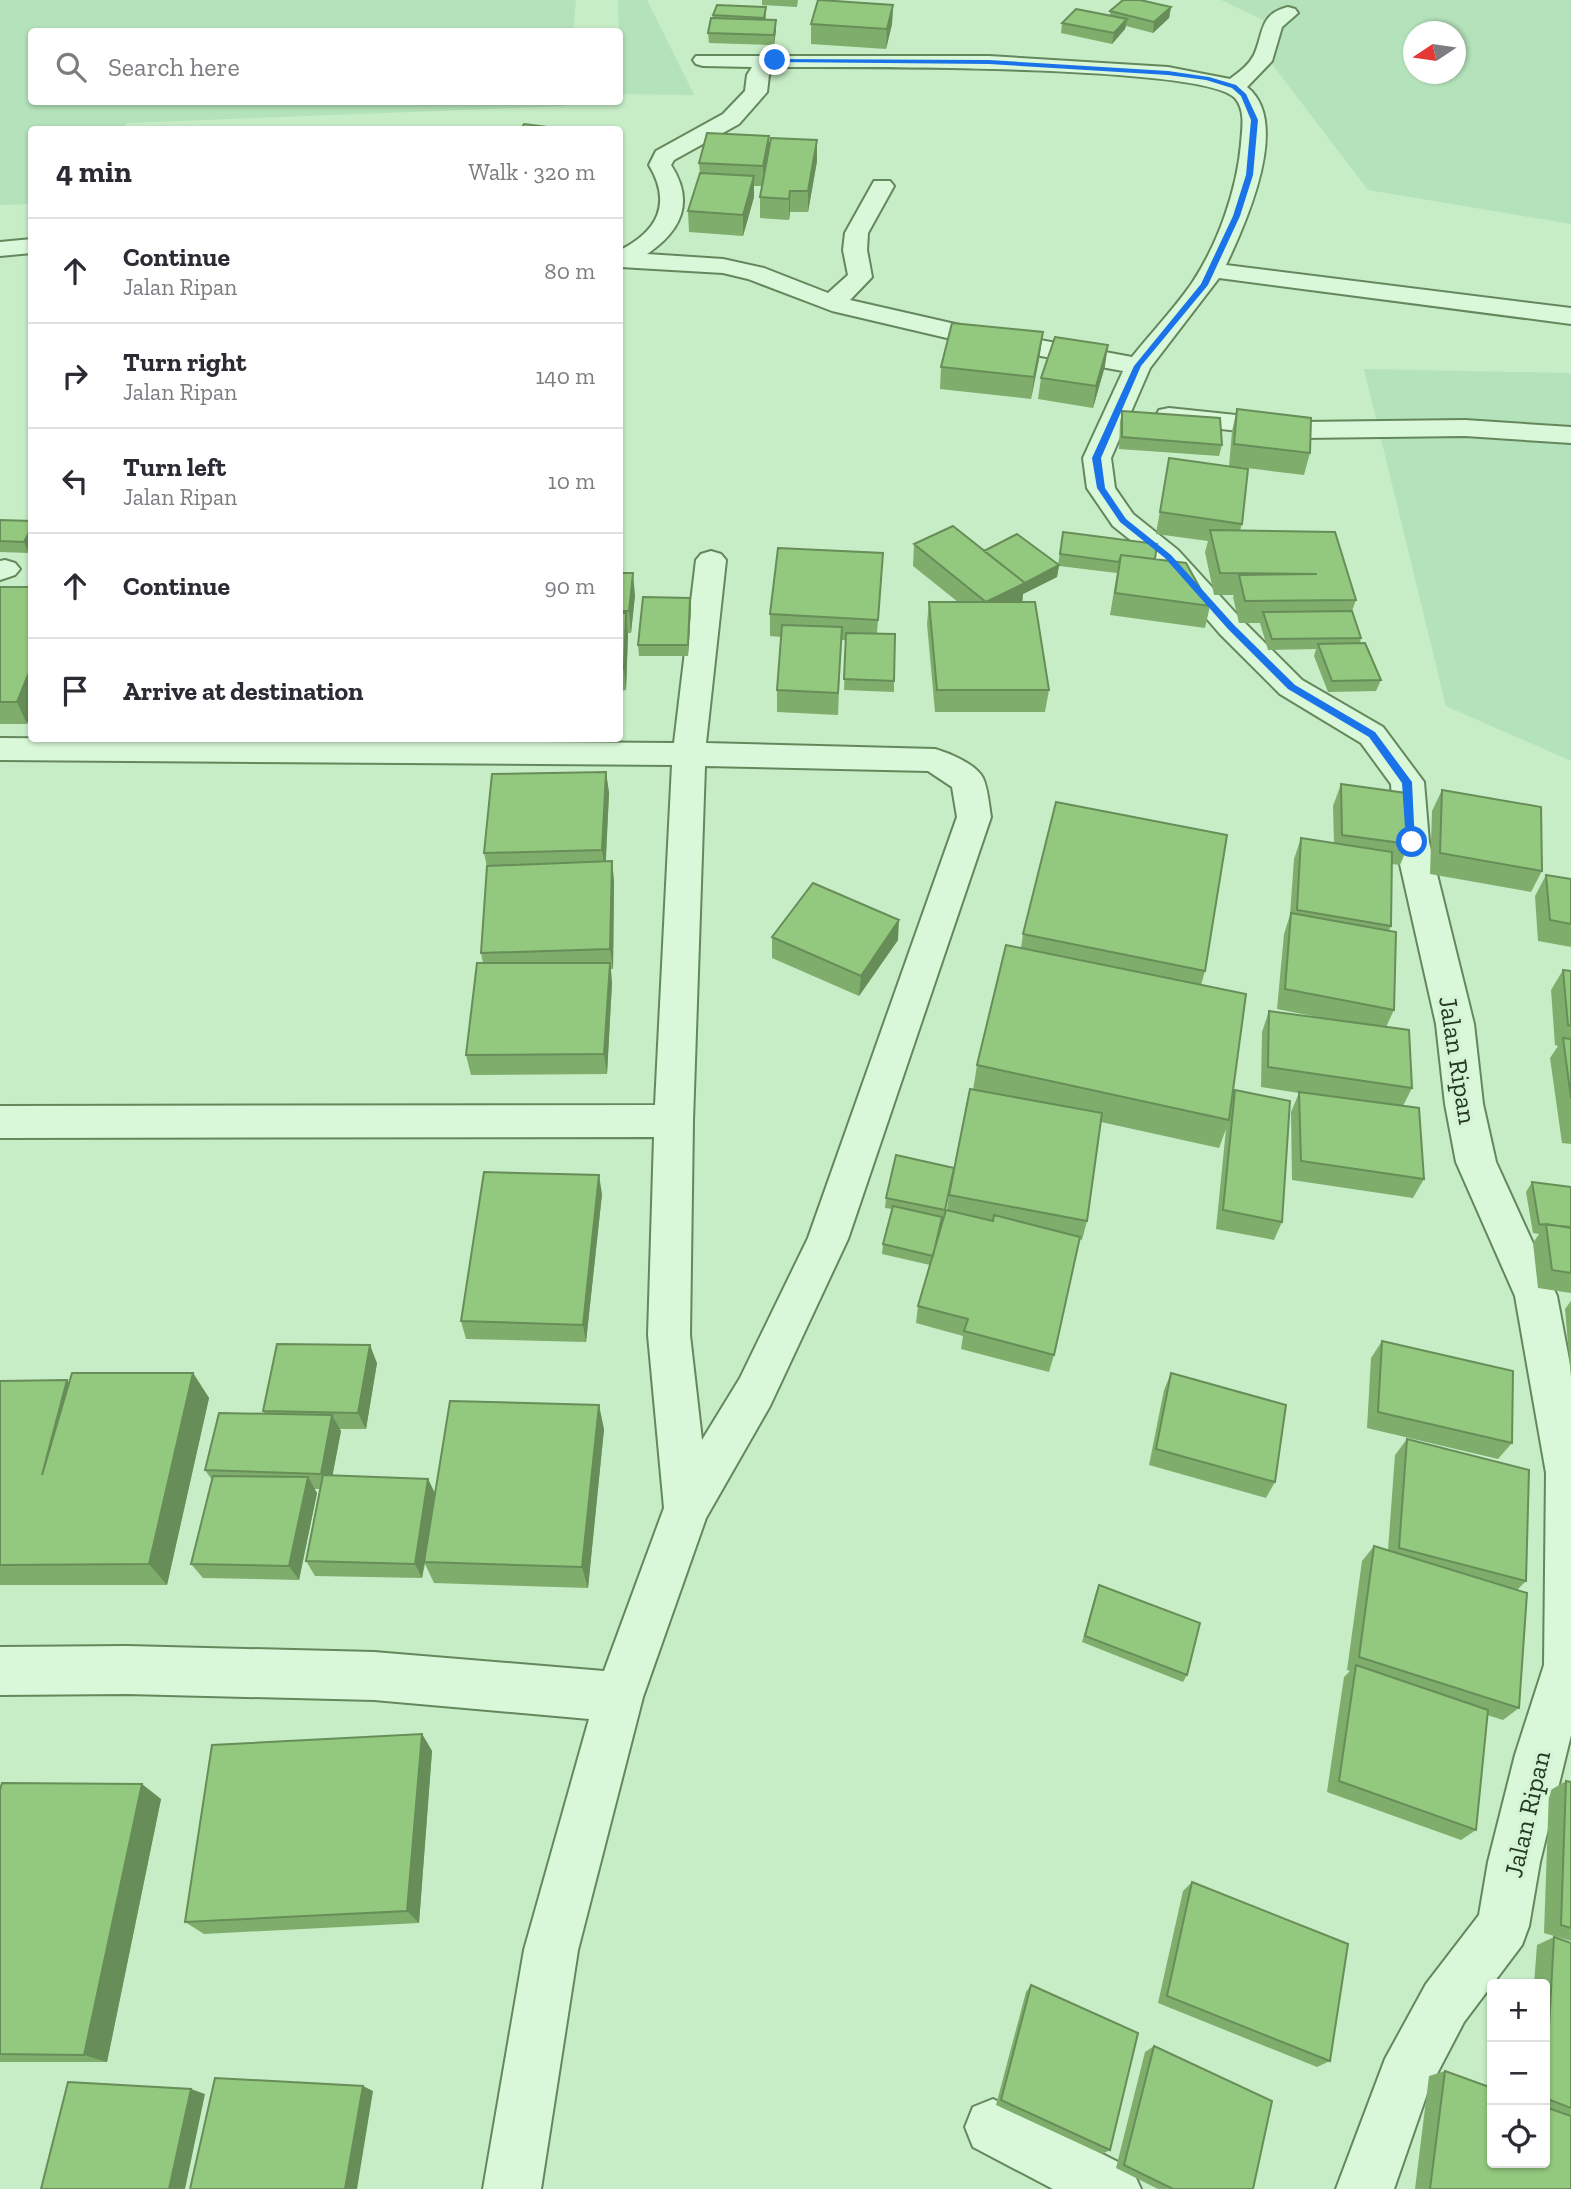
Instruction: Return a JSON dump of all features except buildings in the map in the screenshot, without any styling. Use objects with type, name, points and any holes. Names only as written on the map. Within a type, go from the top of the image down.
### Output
[{"type":"street","points":[[704,60],[989,62],[1168,73],[1221,83],[1261,64],[1268,48],[1272,25],[1288,12]]},
{"type":"street","points":[[623,259],[656,238],[668,218],[674,195],[673,182],[660,165],[664,156],[731,119],[756,92],[758,75],[763,66],[775,60]]},
{"type":"street","name":"Jalan Ripan","points":[[1221,83],[1244,95],[1254,120],[1250,175],[1237,216],[1205,285],[1138,366],[1097,458],[1101,488],[1123,520],[1168,556],[1231,627],[1291,687],[1372,735],[1407,782],[1412,842],[1455,1024],[1464,1104],[1475,1162],[1536,1296],[1568,1473],[1567,1665],[1540,1755],[1514,1862],[1503,1926],[1445,2004],[1405,2079],[1365,2189]]},
{"type":"street","points":[[832,303],[860,277],[862,265],[855,250],[856,230],[882,186]]},
{"type":"street","points":[[0,249],[28,246]]},
{"type":"street","points":[[623,260],[723,266],[755,273],[832,303],[964,334],[1138,366]]},
{"type":"street","points":[[1211,270],[1571,316]]},
{"type":"street","points":[[1118,410],[1302,430],[1465,428],[1571,435]]},
{"type":"street","points":[[687,1508],[670,1335],[674,1121],[689,754],[711,560]]},
{"type":"street","points":[[0,749],[689,754],[935,760],[968,781],[974,817],[828,1239],[755,1392],[687,1508],[619,1697],[551,1950],[512,2189]]},
{"type":"street","points":[[0,1122],[674,1121]]},
{"type":"street","points":[[0,1671],[127,1670],[374,1676],[619,1697]]},
{"type":"street","points":[[993,2127],[1112,2189]]},
{"type":"green space","points":[[0,0],[576,0],[573,28],[28,28],[28,105],[565,105],[127,123],[124,126],[28,126],[28,204],[0,205]]},
{"type":"green space","points":[[618,0],[647,0],[694,95],[623,94],[623,28],[619,28]]},
{"type":"green space","points":[[1221,0],[1571,0],[1571,224],[1368,190],[1262,51],[1263,20]]},
{"type":"green space","points":[[1364,369],[1571,373],[1571,761],[1446,706]]},
{"type":"route","points":[[775,60],[989,62],[1168,73],[1207,79],[1234,87],[1244,95],[1254,120],[1250,175],[1237,216],[1205,285],[1138,366],[1097,458],[1101,488],[1123,520],[1168,556],[1231,627],[1291,687],[1372,735],[1407,782],[1412,842]]}]
